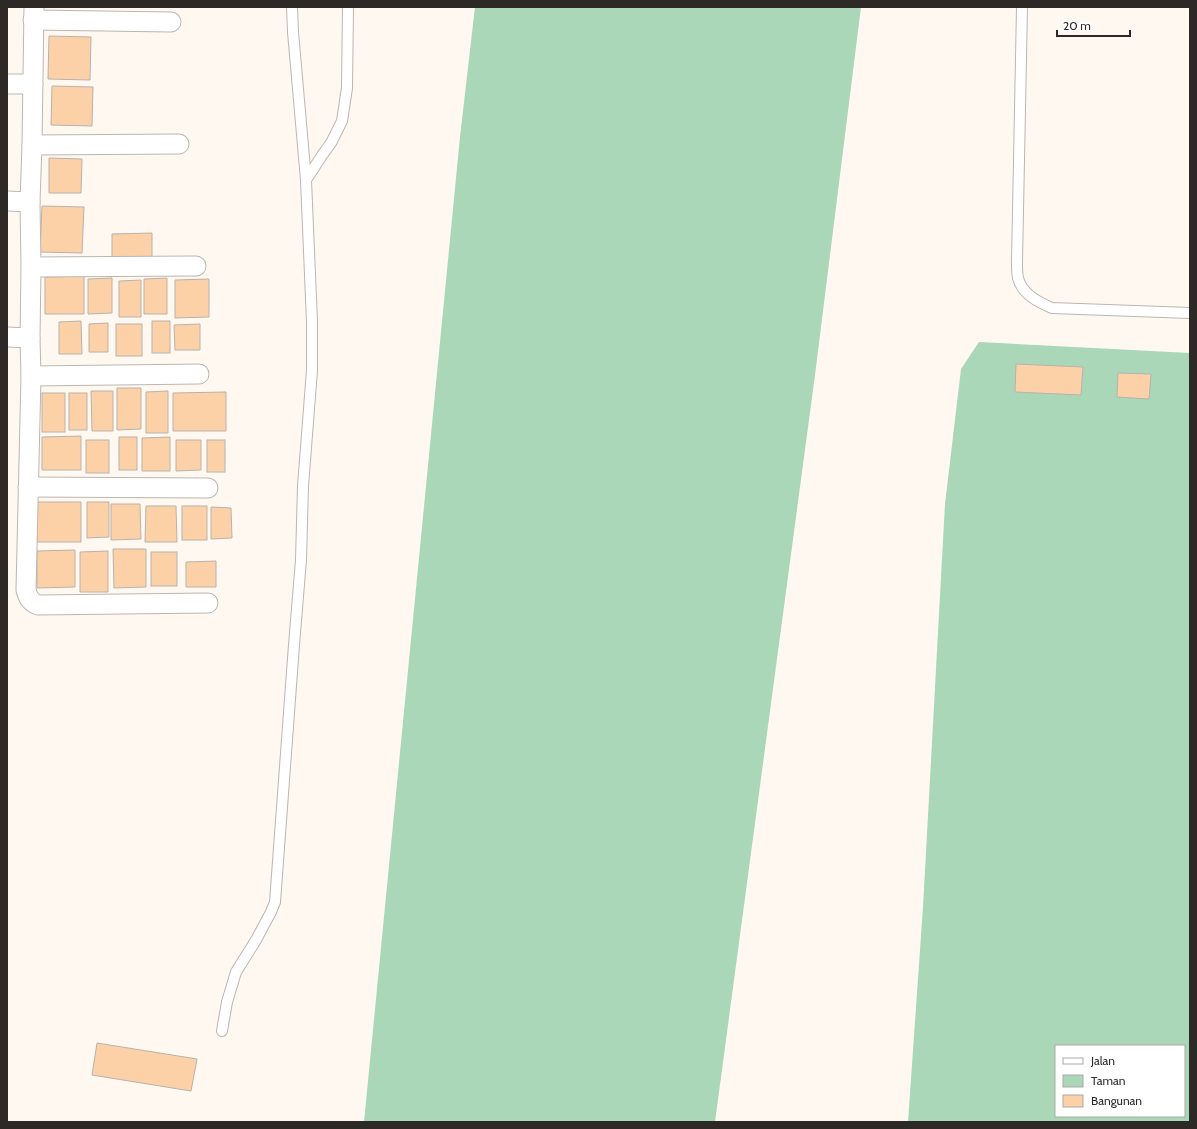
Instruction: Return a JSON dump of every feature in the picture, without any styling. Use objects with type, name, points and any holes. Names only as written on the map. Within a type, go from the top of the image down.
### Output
[{"type":"street","points":[[171,22],[34,14],[30,202],[31,376],[26,590],[33,603],[48,606],[208,603]]},
{"type":"street","points":[[7,84],[33,84]]},
{"type":"street","points":[[32,145],[179,144]]},
{"type":"street","points":[[7,201],[30,202]]},
{"type":"street","points":[[31,267],[196,266]]},
{"type":"street","points":[[7,337],[30,338]]},
{"type":"street","points":[[31,376],[199,374]]},
{"type":"street","points":[[28,486],[208,488]]},
{"type":"lane","points":[[222,1032],[227,1002],[236,972],[276,902],[301,560],[303,486],[312,370],[312,322],[306,180],[292,7]]},
{"type":"lane","points":[[306,180],[331,143],[342,121],[347,88],[348,7]]},
{"type":"lane","points":[[1022,7],[1017,262],[1018,278],[1025,292],[1039,302],[1052,308],[1190,313]]},
{"type":"green space","points":[[475,7],[861,7],[815,375],[715,1122],[364,1122],[460,137]]},
{"type":"green space","points":[[979,342],[1190,353],[1190,1122],[908,1122],[923,907],[945,504],[961,369]]},
{"type":"building","points":[[49,36],[91,37],[90,80],[48,79]]},
{"type":"building","points":[[52,86],[93,87],[92,126],[51,125]]},
{"type":"building","points":[[49,158],[82,159],[81,193],[49,193]]},
{"type":"building","points":[[42,206],[84,207],[82,253],[40,252]]},
{"type":"building","points":[[152,233],[152,259],[112,260],[112,234]]},
{"type":"building","points":[[84,276],[84,314],[45,314],[45,277]]},
{"type":"building","points":[[112,278],[112,313],[88,314],[88,279]]},
{"type":"building","points":[[167,278],[167,314],[144,314],[144,279]]},
{"type":"building","points":[[209,279],[209,317],[175,318],[175,280]]},
{"type":"building","points":[[141,280],[141,317],[119,317],[119,281]]},
{"type":"building","points":[[81,321],[82,354],[59,354],[59,322]]},
{"type":"building","points":[[152,321],[170,321],[170,353],[152,353]]},
{"type":"building","points":[[108,323],[108,352],[89,352],[89,324]]},
{"type":"building","points":[[116,324],[142,324],[142,356],[116,356]]},
{"type":"building","points":[[200,324],[200,350],[175,350],[174,325]]},
{"type":"building","points":[[1016,364],[1083,367],[1081,395],[1015,392]]},
{"type":"building","points":[[1118,373],[1151,374],[1149,399],[1117,397]]},
{"type":"building","points":[[117,388],[141,388],[141,429],[117,430]]},
{"type":"building","points":[[91,391],[113,391],[113,431],[92,431]]},
{"type":"building","points":[[168,391],[168,433],[146,433],[146,392]]},
{"type":"building","points":[[226,392],[226,431],[173,431],[173,393]]},
{"type":"building","points":[[42,393],[65,393],[65,432],[42,432]]},
{"type":"building","points":[[69,393],[87,393],[87,430],[69,430]]},
{"type":"building","points":[[81,436],[81,470],[42,470],[42,437]]},
{"type":"building","points":[[119,437],[137,437],[137,470],[119,470]]},
{"type":"building","points":[[170,437],[170,471],[142,471],[142,438]]},
{"type":"building","points":[[86,440],[109,440],[109,473],[86,473]]},
{"type":"building","points":[[176,440],[201,440],[201,470],[176,471]]},
{"type":"building","points":[[207,440],[225,440],[225,472],[207,472]]},
{"type":"building","points":[[35,502],[81,502],[81,542],[36,542]]},
{"type":"building","points":[[87,502],[109,502],[109,537],[87,538]]},
{"type":"building","points":[[111,504],[140,504],[141,539],[111,540]]},
{"type":"building","points":[[146,506],[176,506],[177,542],[145,542]]},
{"type":"building","points":[[182,506],[207,506],[207,540],[182,540]]},
{"type":"building","points":[[211,507],[231,508],[232,538],[211,539]]},
{"type":"building","points":[[113,549],[146,549],[146,587],[114,588]]},
{"type":"building","points":[[75,550],[75,587],[37,588],[37,551]]},
{"type":"building","points":[[108,551],[108,592],[80,592],[80,552]]},
{"type":"building","points":[[151,552],[177,552],[177,586],[151,586]]},
{"type":"building","points":[[216,561],[216,587],[186,587],[186,562]]},
{"type":"building","points":[[97,1043],[197,1059],[191,1091],[92,1075]]}]
